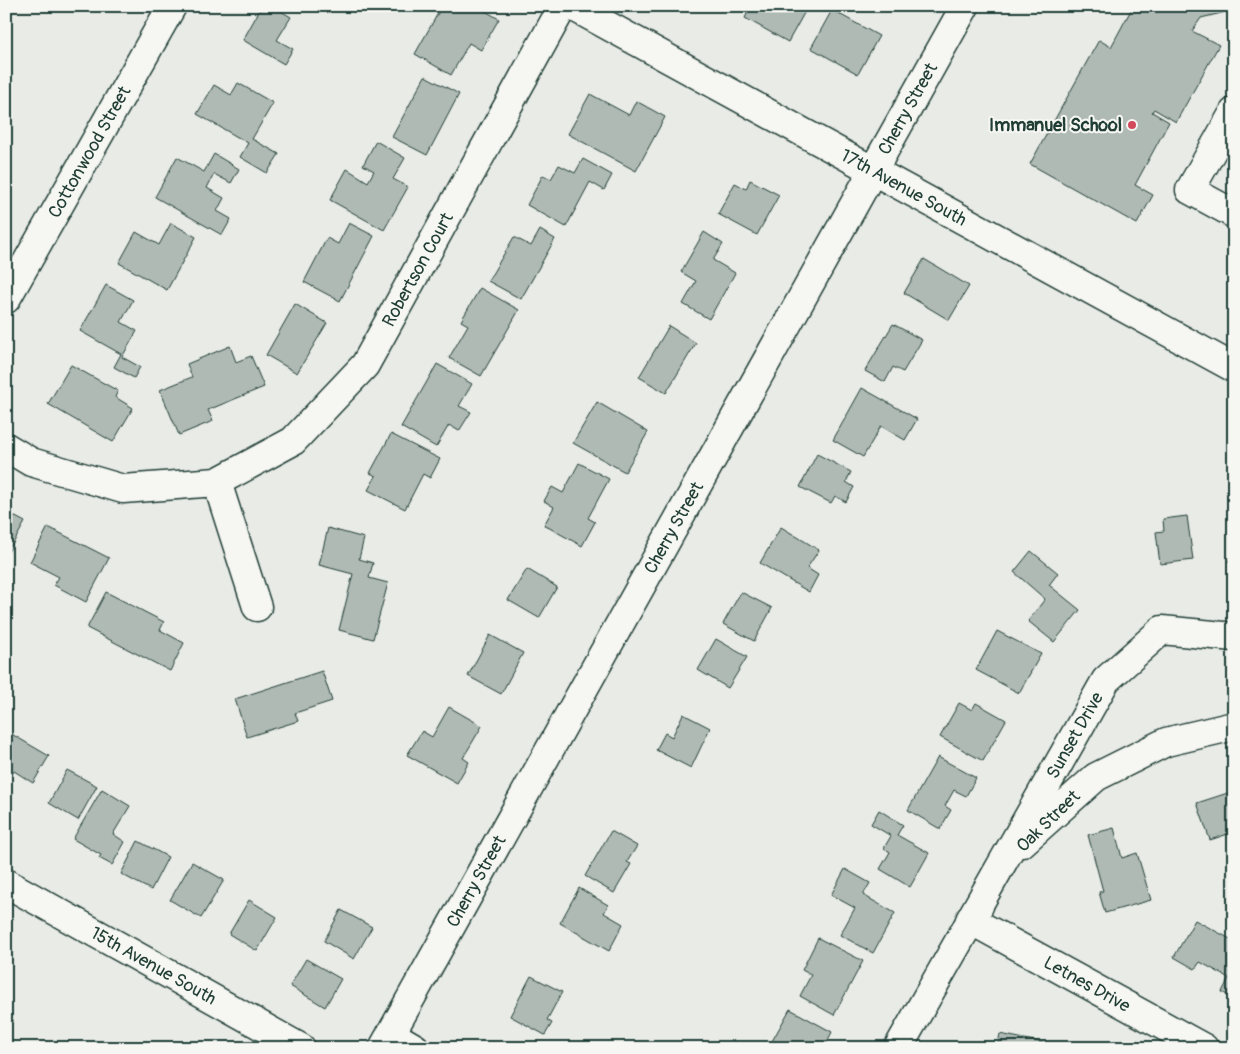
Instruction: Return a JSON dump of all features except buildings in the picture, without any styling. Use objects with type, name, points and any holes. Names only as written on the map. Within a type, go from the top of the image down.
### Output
[{"type":"street","name":"Cottonwood Street","points":[[6,298],[172,6]]},
{"type":"street","name":"Robertson Court","points":[[6,447],[30,462],[123,489],[217,482],[293,441],[364,365],[563,6]]},
{"type":"street","name":"17th Avenue South","points":[[572,6],[872,172],[1234,368]]},
{"type":"street","name":"Cherry Street","points":[[387,1041],[965,6]]},
{"type":"street","points":[[1234,112],[1190,190],[1234,214]]},
{"type":"street","points":[[217,482],[257,607]]},
{"type":"street","name":"Sunset Drive","points":[[970,920],[1106,680],[1162,630],[1234,637]]},
{"type":"street","name":"Oak Street","points":[[898,1048],[970,920],[1019,846],[1096,777],[1166,742],[1234,726]]},
{"type":"street","name":"15th Avenue South","points":[[6,883],[301,1048]]},
{"type":"street","name":"Letnes Drive","points":[[970,920],[1204,1048]]},
{"type":"street","points":[[387,1041],[415,1048]]},
{"type":"place","name":"Immanuel School","points":[[1132,125]]}]
